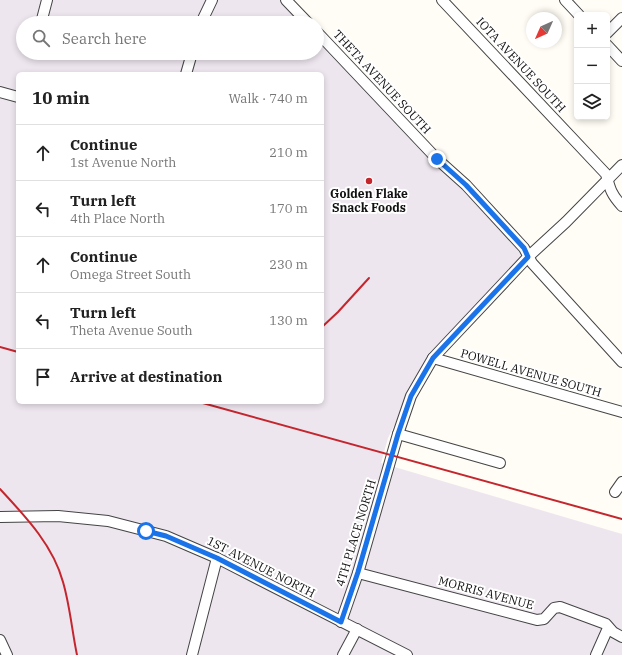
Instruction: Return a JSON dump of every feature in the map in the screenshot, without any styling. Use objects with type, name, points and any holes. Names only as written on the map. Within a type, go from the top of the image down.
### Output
[{"type":"street","points":[[43,16],[48,0]]},
{"type":"street","points":[[204,16],[212,0]]},
{"type":"street","points":[[286,0],[301,16]]},
{"type":"street","name":"IOTA AVENUE SOUTH","points":[[442,0],[606,174],[609,189],[622,206]]},
{"type":"street","points":[[565,0],[576,12]]},
{"type":"street","points":[[610,30],[622,18]]},
{"type":"street","name":"THETA AVENUE SOUTH","points":[[324,39],[437,159],[466,185],[524,248],[532,263],[622,362]]},
{"type":"street","points":[[610,48],[622,61]]},
{"type":"street","points":[[187,72],[190,60]]},
{"type":"street","points":[[0,92],[16,97]]},
{"type":"street","name":"4TH PLACE NORTH","points":[[341,622],[358,572],[398,434],[411,396],[433,358],[528,257],[569,219],[622,165]]},
{"type":"street","name":"POWELL AVENUE SOUTH","points":[[433,358],[622,412]]},
{"type":"street","points":[[398,434],[500,463]]},
{"type":"street","points":[[615,492],[622,482]]},
{"type":"street","name":"1ST AVENUE NORTH","points":[[0,517],[58,516],[108,521],[166,536],[217,558],[407,655]]},
{"type":"street","points":[[192,655],[217,558]]},
{"type":"street","name":"MORRIS AVENUE","points":[[358,572],[537,620],[544,619],[554,608],[560,607],[606,624],[608,628],[622,637]]},
{"type":"street","points":[[596,655],[608,628]]},
{"type":"street","points":[[343,655],[357,629]]},
{"type":"street","points":[[0,640],[7,655]]},
{"type":"shaded area","points":[[0,0],[293,0],[308,16],[16,16],[16,60],[324,60],[324,32],[529,251],[425,363],[388,438],[381,463],[622,534],[622,655],[0,655]]},
{"type":"railway","points":[[324,325],[369,278]]},
{"type":"railway","points":[[0,347],[16,351]]},
{"type":"railway","points":[[206,404],[622,519]]},
{"type":"railway","points":[[0,489],[37,532],[45,543],[58,568],[67,600],[77,655]]},
{"type":"place","name":"Golden Flake Snack Foods","points":[[369,181]]},
{"type":"route","points":[[146,531],[166,536],[217,558],[341,622],[358,572],[398,434],[411,396],[433,358],[528,257],[524,248],[466,185],[437,159]]}]
